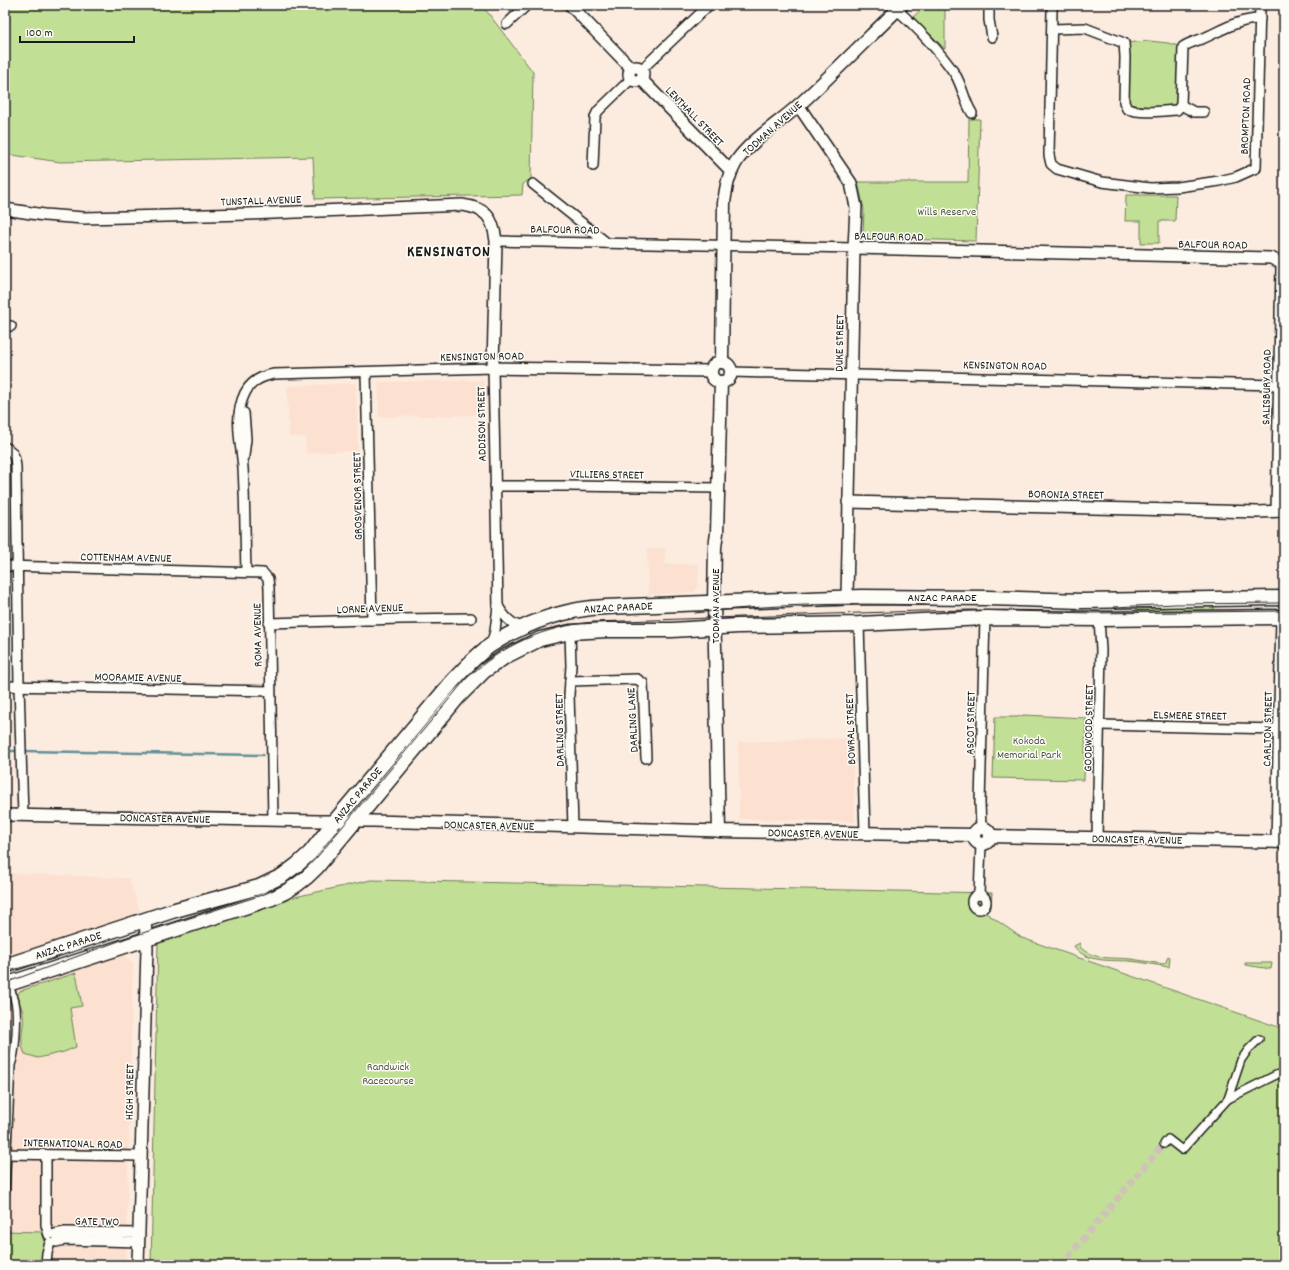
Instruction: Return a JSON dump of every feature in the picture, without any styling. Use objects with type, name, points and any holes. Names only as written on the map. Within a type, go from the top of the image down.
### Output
[{"type":"main road","name":"TODMAN AVENUE","points":[[722,362],[725,194],[731,171],[739,159],[760,137],[798,105],[900,7]]},
{"type":"main road","points":[[722,362],[727,364],[731,372],[727,380],[721,382],[715,380],[711,374],[711,371],[713,365],[722,362]]},
{"type":"main road","name":"TODMAN AVENUE","points":[[719,831],[714,602],[721,382]]},
{"type":"main road","name":"ANZAC PARADE","points":[[5,966],[175,910],[259,886],[290,871],[310,853],[451,683],[472,662],[491,645],[524,628],[557,615],[589,608],[847,598],[988,598],[1082,601],[1284,598]]},
{"type":"main road","name":"ANZAC PARADE","points":[[6,985],[272,898],[289,890],[316,868],[458,697],[484,671],[506,656],[528,644],[550,636],[570,632],[607,630],[672,630],[714,627],[859,624],[985,618],[1100,619],[1282,617]]},
{"type":"main road","name":"DONCASTER AVENUE","points":[[719,831],[1280,842]]},
{"type":"street","points":[[507,24],[526,5]]},
{"type":"street","name":"LENTHALL STREET","points":[[570,5],[731,171]]},
{"type":"street","points":[[593,166],[595,117],[598,111],[709,5]]},
{"type":"street","points":[[989,5],[989,20],[992,38]]},
{"type":"street","name":"BROMPTON ROAD","points":[[1053,5],[1049,155],[1051,164],[1057,169],[1102,182],[1150,188],[1178,187],[1230,179],[1246,174],[1256,168],[1260,5]]},
{"type":"street","points":[[900,7],[908,20],[951,68],[963,89],[967,106],[972,113]]},
{"type":"street","points":[[1052,29],[1085,28],[1124,43],[1124,102],[1127,109],[1141,112],[1177,110],[1181,104],[1183,47],[1240,22],[1260,19]]},
{"type":"street","points":[[1181,104],[1194,112],[1204,112]]},
{"type":"street","name":"DUKE STREET","points":[[798,105],[850,183],[856,207],[848,502],[847,598]]},
{"type":"street","points":[[533,184],[607,243]]},
{"type":"street","name":"TUNSTALL AVENUE","points":[[5,209],[44,215],[84,218],[248,214],[462,205],[481,209],[488,215],[495,230],[496,241]]},
{"type":"street","name":"BALFOUR ROAD","points":[[496,241],[1271,258],[1281,263]]},
{"type":"street","name":"ADDISON STREET","points":[[491,645],[495,631],[498,606],[493,368],[496,241]]},
{"type":"street","name":"SALISBURY ROAD","points":[[1280,511],[1279,385],[1281,263]]},
{"type":"street","name":"KENSINGTON ROAD","points":[[246,572],[243,467],[246,439],[242,402],[245,392],[254,381],[265,376],[274,374],[493,368],[711,371]]},
{"type":"street","name":"GROSVENOR STREET","points":[[366,372],[372,620]]},
{"type":"street","name":"KENSINGTON ROAD","points":[[731,372],[1279,385]]},
{"type":"street","points":[[9,450],[15,458],[16,467],[22,815]]},
{"type":"street","name":"VILLIERS STREET","points":[[495,486],[718,488]]},
{"type":"street","name":"BORONIA STREET","points":[[848,502],[1280,511]]},
{"type":"street","name":"COTTENHAM AVENUE","points":[[5,566],[246,572]]},
{"type":"street","name":"ROMA AVENUE","points":[[246,572],[263,573],[268,580],[273,820]]},
{"type":"street","points":[[498,606],[507,620],[524,628]]},
{"type":"street","name":"CARLTON STREET","points":[[1280,842],[1279,729],[1282,617]]},
{"type":"street","name":"LORNE AVENUE","points":[[269,623],[471,618]]},
{"type":"street","name":"ASCOT STREET","points":[[979,895],[982,836],[980,803],[985,618]]},
{"type":"street","name":"GOODWOOD STREET","points":[[1097,838],[1100,726],[1100,619]]},
{"type":"street","name":"BOWRAL STREET","points":[[859,624],[865,834]]},
{"type":"street","name":"DARLING STREET","points":[[570,632],[569,695],[573,827]]},
{"type":"street","name":"DARLING LANE","points":[[570,681],[637,679],[643,683],[646,758]]},
{"type":"street","name":"MOORAMIE AVENUE","points":[[5,686],[270,691]]},
{"type":"street","name":"ELSMERE STREET","points":[[1100,726],[1279,729]]},
{"type":"street","name":"DONCASTER AVENUE","points":[[5,814],[354,821],[719,831]]},
{"type":"street","name":"HIGH STREET","points":[[138,1265],[146,938],[145,920]]},
{"type":"street","points":[[5,1193],[11,1065],[14,1058],[16,1014],[15,1002],[6,985]]},
{"type":"street","points":[[1228,1099],[1241,1060],[1259,1039]]},
{"type":"street","points":[[1164,1144],[1168,1139],[1182,1150],[1228,1099],[1276,1075],[1284,1073]]},
{"type":"street","name":"INTERNATIONAL ROAD","points":[[6,1154],[141,1156]]},
{"type":"street","points":[[46,1155],[46,1224],[47,1232],[52,1238],[65,1240],[139,1238]]},
{"type":"street","points":[[46,1265],[47,1253],[52,1238]]},
{"type":"shaded area","points":[[483,380],[484,415],[379,417],[378,382]]},
{"type":"shaded area","points":[[356,383],[358,451],[306,453],[305,437],[289,437],[287,386]]},
{"type":"shaded area","points":[[665,548],[665,564],[699,564],[698,587],[694,592],[648,595],[647,549]]},
{"type":"shaded area","points":[[852,738],[855,822],[739,819],[738,742]]},
{"type":"shaded area","points":[[5,873],[129,878],[140,912],[5,959]]},
{"type":"shaded area","points":[[123,954],[133,963],[126,1265],[5,1265],[5,995]]},
{"type":"green space","points":[[5,5],[482,5],[533,72],[531,179],[523,184],[522,195],[315,199],[313,157],[60,162],[5,154]]},
{"type":"green space","points":[[926,5],[945,5],[945,49],[913,17]]},
{"type":"green space","points":[[1149,41],[1168,43],[1183,47],[1181,105],[1127,109],[1124,43]]},
{"type":"green space","name":"Wills Reserve","points":[[969,119],[980,119],[976,241],[863,238],[864,209],[858,182],[968,182]]},
{"type":"green space","points":[[1126,195],[1176,195],[1175,221],[1159,221],[1159,243],[1141,243],[1141,221],[1125,221]]},
{"type":"green space","points":[[1214,606],[1214,611],[1136,611],[1136,609]]},
{"type":"green space","name":"Kokoda Memorial Park","points":[[1024,715],[1086,718],[1084,780],[993,778],[995,717],[1017,717]]},
{"type":"green space","name":"Randwick Racecourse","points":[[371,880],[992,893],[991,908],[986,913],[1022,938],[1284,1029],[1284,1265],[151,1265],[158,942],[290,898]]},
{"type":"green space","points":[[1080,943],[1080,947],[1086,951],[1104,958],[1131,959],[1163,964],[1166,962],[1168,956],[1170,957],[1169,967],[1134,961],[1099,960],[1091,958],[1079,951],[1074,946]]},
{"type":"green space","points":[[1245,963],[1272,963],[1271,969],[1245,965]]},
{"type":"green space","points":[[76,973],[82,1006],[70,1008],[76,1047],[64,1052],[38,1058],[25,1054],[22,1043],[23,1014],[17,998],[18,994],[20,991]]},
{"type":"green space","points":[[5,1231],[42,1232],[46,1245],[44,1265],[5,1265]]},
{"type":"waterway","points":[[5,751],[18,751]]},
{"type":"waterway","points":[[23,751],[263,755]]},
{"type":"tunnel","points":[[1061,1265],[1164,1144]]},
{"type":"tram line","points":[[1114,607],[1176,604],[1284,603]]},
{"type":"tram line","points":[[695,613],[810,605],[926,605]]},
{"type":"tram line","points":[[5,983],[127,938],[262,895],[286,883],[299,874],[318,856],[466,679],[494,656],[509,647],[525,639],[558,628],[594,622],[920,611],[970,610],[1091,613],[1284,611]]},
{"type":"tram line","points":[[5,972],[57,958]]},
{"type":"district","name":"KENSINGTON","points":[[449,250]]}]
